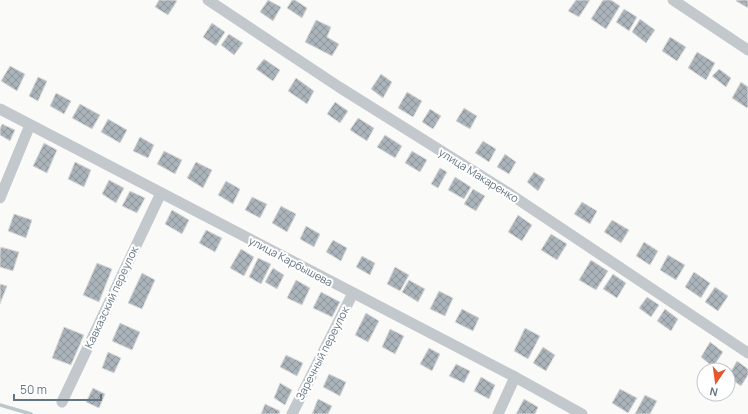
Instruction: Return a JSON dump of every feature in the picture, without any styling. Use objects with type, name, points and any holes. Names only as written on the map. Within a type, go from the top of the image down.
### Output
[{"type":"street","name":"улица Макаренко","points":[[208,0],[339,87],[510,194],[748,353]]},
{"type":"street","points":[[673,0],[748,50]]},
{"type":"street","name":"улица Карбышева","points":[[0,109],[515,377],[582,414]]},
{"type":"street","points":[[0,198],[30,125]]},
{"type":"street","name":"Кавказский переулок","points":[[62,402],[161,193]]},
{"type":"street","name":"Заречный переулок","points":[[292,414],[353,293]]},
{"type":"street","points":[[498,414],[515,377]]},
{"type":"building","points":[[159,0],[177,1],[168,15],[155,7]]},
{"type":"building","points":[[268,0],[281,7],[273,21],[260,12]]},
{"type":"building","points":[[292,0],[295,0],[307,8],[302,18],[287,8]]},
{"type":"building","points":[[576,0],[590,0],[579,17],[568,11]]},
{"type":"building","points":[[603,0],[611,0],[620,6],[606,29],[591,19]]},
{"type":"building","points":[[748,0],[748,8],[736,1]]},
{"type":"building","points":[[624,9],[637,17],[629,31],[616,22]]},
{"type":"building","points":[[640,19],[655,30],[646,43],[632,32]]},
{"type":"building","points":[[316,20],[331,27],[327,37],[339,44],[332,56],[305,42]]},
{"type":"building","points":[[212,23],[225,32],[216,46],[203,37]]},
{"type":"building","points":[[229,34],[243,43],[234,55],[221,45]]},
{"type":"building","points":[[670,37],[686,47],[677,61],[662,51]]},
{"type":"building","points":[[697,52],[715,63],[706,80],[688,68]]},
{"type":"building","points":[[264,59],[280,70],[273,81],[256,69]]},
{"type":"building","points":[[10,66],[25,74],[17,91],[1,81]]},
{"type":"building","points":[[719,69],[731,78],[726,87],[712,76]]},
{"type":"building","points":[[381,74],[392,82],[383,98],[371,89]]},
{"type":"building","points":[[38,77],[47,81],[38,101],[29,96]]},
{"type":"building","points":[[296,78],[314,91],[307,104],[288,91]]},
{"type":"building","points":[[741,82],[748,87],[747,108],[732,98]]},
{"type":"building","points":[[407,92],[422,101],[413,117],[398,108]]},
{"type":"building","points":[[56,93],[71,101],[64,114],[50,106]]},
{"type":"building","points":[[335,102],[348,111],[340,123],[327,114]]},
{"type":"building","points":[[80,104],[100,115],[92,129],[72,118]]},
{"type":"building","points":[[464,108],[477,116],[470,129],[456,121]]},
{"type":"building","points":[[430,109],[441,116],[433,129],[422,122]]},
{"type":"building","points":[[358,118],[374,128],[367,141],[350,130]]},
{"type":"building","points":[[108,119],[127,130],[120,143],[101,132]]},
{"type":"building","points":[[2,124],[15,130],[10,141],[0,135]]},
{"type":"building","points":[[385,135],[402,146],[395,158],[377,147]]},
{"type":"building","points":[[140,137],[154,145],[148,158],[133,151]]},
{"type":"building","points":[[483,141],[496,149],[489,162],[475,153]]},
{"type":"building","points":[[44,143],[57,150],[47,173],[33,166]]},
{"type":"building","points":[[164,151],[182,160],[175,174],[157,164]]},
{"type":"building","points":[[412,151],[427,160],[420,172],[405,163]]},
{"type":"building","points":[[505,154],[516,162],[509,174],[497,167]]},
{"type":"building","points":[[75,162],[91,170],[84,187],[68,179]]},
{"type":"building","points":[[196,162],[212,170],[203,188],[187,178]]},
{"type":"building","points":[[440,168],[447,172],[438,188],[431,184]]},
{"type":"building","points":[[534,172],[545,179],[538,191],[527,182]]},
{"type":"building","points":[[455,177],[471,187],[464,199],[448,190]]},
{"type":"building","points":[[109,180],[124,188],[116,203],[102,194]]},
{"type":"building","points":[[226,181],[240,189],[233,204],[218,195]]},
{"type":"building","points":[[473,189],[485,196],[476,211],[464,204]]},
{"type":"building","points":[[130,191],[145,198],[137,213],[122,206]]},
{"type":"building","points":[[252,197],[267,204],[260,218],[245,210]]},
{"type":"building","points":[[582,202],[597,211],[590,224],[574,214]]},
{"type":"building","points":[[281,206],[296,214],[287,232],[272,223]]},
{"type":"building","points":[[172,210],[189,220],[182,234],[165,224]]},
{"type":"building","points":[[14,214],[32,220],[26,238],[8,231]]},
{"type":"building","points":[[518,215],[532,225],[522,241],[508,232]]},
{"type":"building","points":[[612,220],[629,230],[621,243],[604,232]]},
{"type":"building","points":[[306,226],[320,234],[314,247],[300,239]]},
{"type":"building","points":[[206,230],[222,238],[215,252],[199,243]]},
{"type":"building","points":[[551,234],[567,244],[557,260],[541,250]]},
{"type":"building","points":[[333,240],[347,248],[341,261],[326,252]]},
{"type":"building","points":[[644,242],[658,251],[650,265],[636,256]]},
{"type":"building","points":[[1,247],[19,252],[13,271],[0,267]]},
{"type":"building","points":[[241,249],[254,257],[244,276],[230,268]]},
{"type":"building","points":[[668,255],[685,265],[676,280],[660,270]]},
{"type":"building","points":[[362,256],[375,263],[370,275],[356,267]]},
{"type":"building","points":[[258,258],[271,264],[261,284],[249,277]]},
{"type":"building","points":[[591,260],[608,271],[596,290],[579,280]]},
{"type":"building","points":[[97,263],[112,269],[99,302],[83,295]]},
{"type":"building","points":[[395,267],[409,275],[400,291],[387,284]]},
{"type":"building","points":[[273,268],[284,275],[277,289],[265,282]]},
{"type":"building","points":[[694,272],[710,283],[701,298],[685,287]]},
{"type":"building","points":[[142,273],[155,280],[142,309],[128,303]]},
{"type":"building","points":[[613,274],[626,283],[617,298],[603,289]]},
{"type":"building","points":[[296,280],[310,288],[302,305],[287,298]]},
{"type":"building","points":[[409,280],[425,289],[418,302],[402,292]]},
{"type":"building","points":[[0,284],[7,286],[0,304]]},
{"type":"building","points":[[715,287],[728,296],[718,311],[705,302]]},
{"type":"building","points":[[439,291],[453,298],[445,316],[430,309]]},
{"type":"building","points":[[321,292],[340,302],[332,317],[313,308]]},
{"type":"building","points":[[647,297],[659,305],[651,317],[639,308]]},
{"type":"building","points":[[462,309],[479,318],[473,331],[455,322]]},
{"type":"building","points":[[665,309],[678,319],[671,331],[657,321]]},
{"type":"building","points":[[366,313],[379,321],[368,342],[355,335]]},
{"type":"building","points":[[120,323],[140,332],[132,350],[112,341]]},
{"type":"building","points":[[64,327],[84,335],[71,365],[52,358]]},
{"type":"building","points":[[525,328],[540,336],[528,359],[514,351]]},
{"type":"building","points":[[390,329],[404,336],[395,354],[382,347]]},
{"type":"building","points":[[710,342],[723,352],[716,362],[707,362],[701,357]]},
{"type":"building","points":[[543,347],[555,355],[546,371],[533,363]]},
{"type":"building","points":[[429,348],[440,354],[432,371],[420,364]]},
{"type":"building","points":[[108,352],[121,358],[114,373],[102,368]]},
{"type":"building","points":[[286,355],[303,363],[297,376],[280,367]]},
{"type":"building","points":[[737,361],[748,369],[748,375],[741,386],[736,383]]},
{"type":"building","points":[[456,364],[470,371],[464,383],[449,376]]},
{"type":"building","points":[[329,374],[346,382],[340,396],[323,387]]},
{"type":"building","points":[[481,377],[495,385],[489,399],[474,391]]},
{"type":"building","points":[[280,383],[292,390],[285,405],[274,398]]},
{"type":"building","points":[[93,388],[105,394],[99,408],[86,402]]},
{"type":"building","points":[[620,389],[637,398],[628,413],[612,403]]},
{"type":"building","points":[[645,395],[657,401],[650,414],[635,414]]},
{"type":"building","points":[[318,399],[332,406],[328,414],[312,414]]},
{"type":"building","points":[[524,399],[538,407],[535,414],[516,414]]},
{"type":"building","points":[[265,404],[280,411],[279,414],[261,414]]},
{"type":"waterway","points":[[0,405],[31,414]]}]
